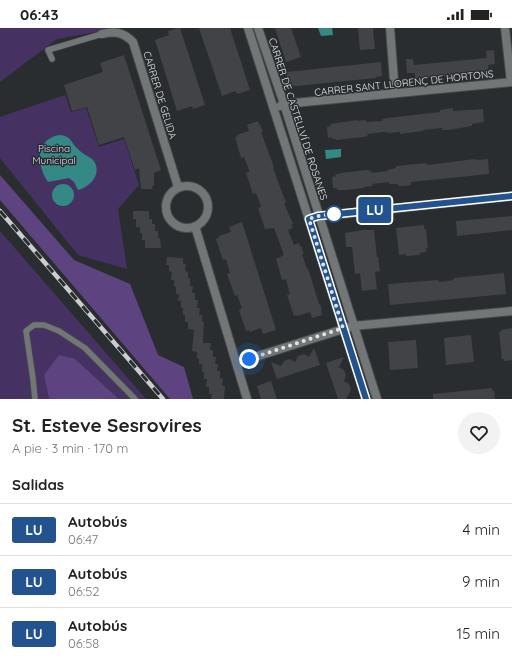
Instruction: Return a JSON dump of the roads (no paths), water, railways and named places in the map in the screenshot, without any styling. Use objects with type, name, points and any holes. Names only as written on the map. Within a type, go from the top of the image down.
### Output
[{"type":"street","name":"CARRER DE CASTELLVÍ DE ROSANES","points":[[248,28],[366,399]]},
{"type":"street","name":"CARRER DE CASTELLVÍ DE ROSANES","points":[[258,28],[284,104],[318,216],[377,399]]},
{"type":"street","points":[[390,28],[395,93]]},
{"type":"street","points":[[505,28],[511,82]]},
{"type":"street","name":"CARRER DE GELIDA","points":[[102,34],[112,32],[121,33],[133,42],[178,187]]},
{"type":"street","name":"CARRER SANT LLORENÇ DE HORTONS","points":[[274,108],[284,104],[511,82]]},
{"type":"street","points":[[184,185],[191,186],[198,188],[203,192],[208,205],[205,218],[201,223],[188,228],[181,227],[174,224],[169,218],[166,212],[168,197],[178,187],[184,185]]},
{"type":"street","points":[[309,219],[318,216],[512,196]]},
{"type":"street","points":[[195,226],[247,399]]},
{"type":"street","points":[[236,363],[353,326],[512,311]]},
{"type":"lane","points":[[52,59],[48,50],[102,34]]},
{"type":"lane","points":[[35,399],[26,331],[34,325],[44,325],[59,331],[85,348],[135,399]]},
{"type":"water","points":[[318,28],[332,28],[333,35],[321,36]]},
{"type":"water","points":[[59,135],[69,138],[80,151],[93,160],[96,165],[97,169],[94,178],[87,186],[78,190],[74,182],[69,178],[48,182],[44,176],[40,161],[42,148],[45,142]]},
{"type":"water","points":[[341,149],[341,157],[326,159],[325,150]]},
{"type":"water","points":[[59,184],[67,184],[74,191],[74,199],[67,206],[59,206],[52,199],[52,191]]},
{"type":"railway","points":[[0,211],[163,399]]},
{"type":"park label","name":"Piscina Municipal","points":[[54,154]]}]
